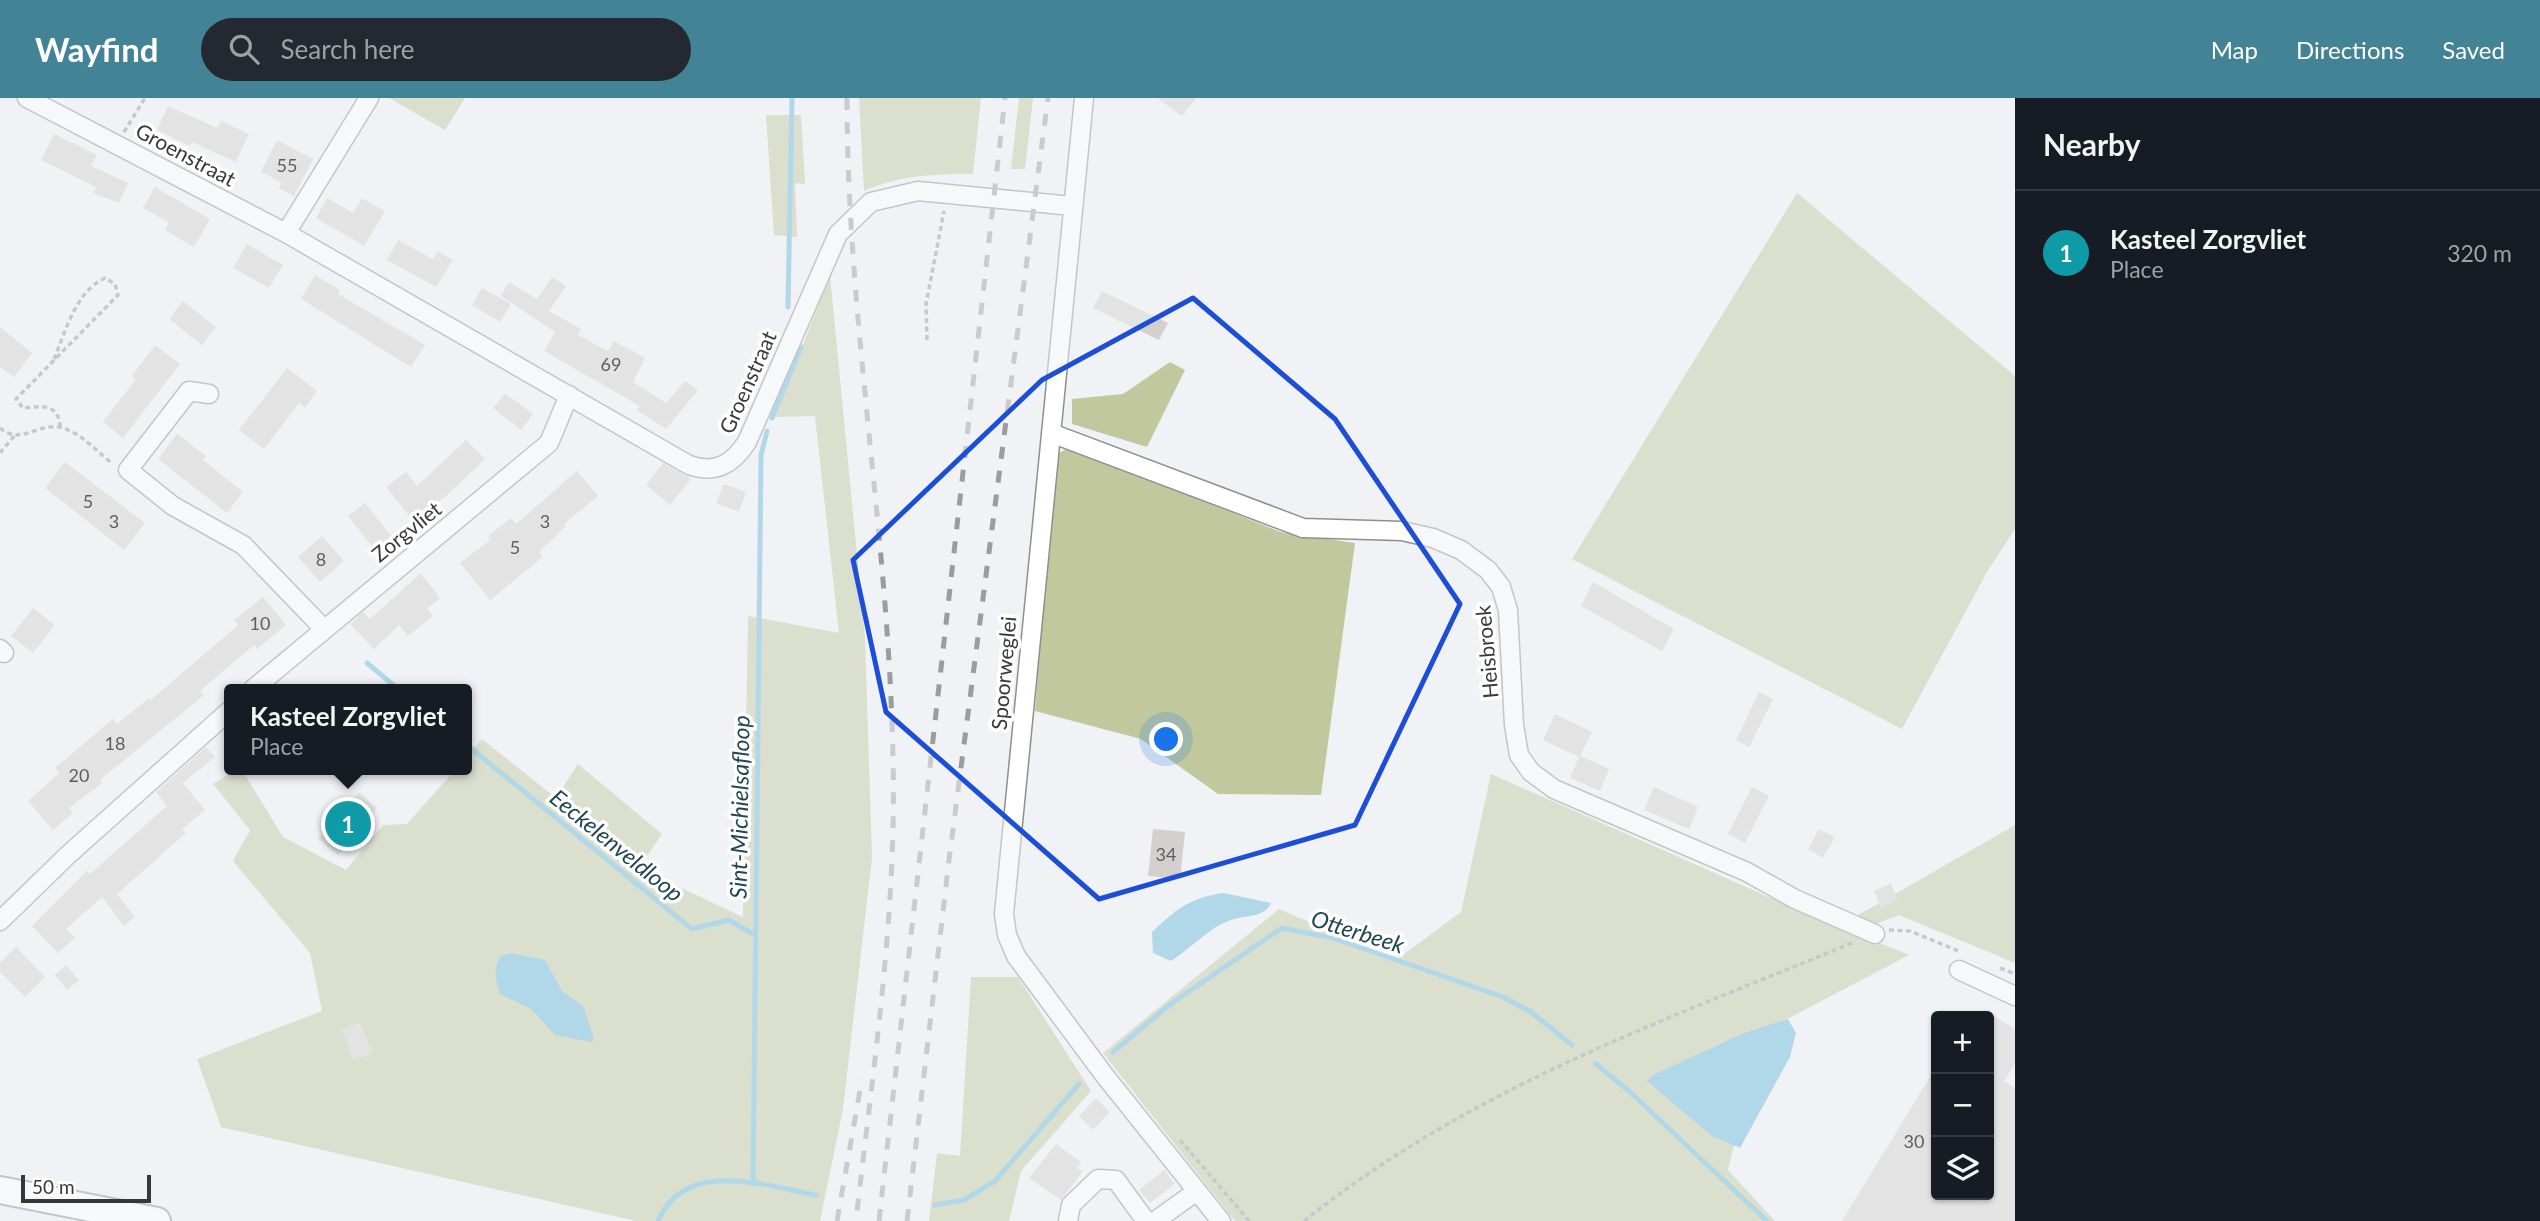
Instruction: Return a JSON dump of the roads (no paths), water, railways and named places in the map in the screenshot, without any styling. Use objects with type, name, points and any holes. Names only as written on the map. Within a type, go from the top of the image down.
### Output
[{"type":"highway","points":[[0,1190],[157,1221]]},
{"type":"street","name":"Groenstraat","points":[[27,98],[118,143],[286,233],[689,465],[704,470],[734,459],[747,442],[838,234],[872,202],[905,193],[947,191],[1072,206]]},
{"type":"street","points":[[286,233],[369,98]]},
{"type":"street","name":"Spoorweglei","points":[[1084,98],[1004,914],[1007,935],[1016,956],[1105,1076],[1221,1221]]},
{"type":"street","points":[[209,394],[189,391],[128,470],[173,506],[243,545],[324,629]]},
{"type":"street","name":"Zorgvliet","points":[[259,684],[549,443],[569,395]]},
{"type":"street","name":"Heisbroek","points":[[1051,433],[1291,524],[1325,531],[1402,531],[1433,538],[1461,550],[1488,570],[1501,587],[1508,610],[1518,755],[1531,772],[1554,789],[1747,872],[1795,899],[1875,934]]},
{"type":"street","points":[[0,921],[69,854],[224,714]]},
{"type":"street","points":[[1959,970],[2015,996]]},
{"type":"street","points":[[1068,1221],[1071,1205],[1098,1179],[1116,1180],[1146,1221]]},
{"type":"street","points":[[1155,1221],[1197,1191]]},
{"type":"water","points":[[1223,893],[1271,903],[1259,914],[1223,923],[1171,961],[1153,953],[1152,932],[1169,917],[1192,901]]},
{"type":"water","points":[[511,953],[545,960],[562,991],[583,1006],[594,1038],[592,1042],[555,1035],[531,1009],[500,994],[496,965],[501,956]]},
{"type":"water","points":[[1788,1019],[1796,1033],[1790,1057],[1740,1148],[1712,1136],[1647,1081],[1655,1074],[1744,1033]]},
{"type":"waterway","name":"Sint-Michielsafloop","points":[[788,307],[792,98]]},
{"type":"waterway","name":"Sint-Michielsafloop","points":[[772,418],[801,347]]},
{"type":"waterway","name":"Sint-Michielsafloop","points":[[753,1184],[761,455],[767,431]]},
{"type":"waterway","name":"Eeckelenveldloop","points":[[367,663],[392,684]]},
{"type":"waterway","name":"Eeckelenveldloop","points":[[472,749],[692,929],[729,920],[755,935]]},
{"type":"waterway","name":"Otterbeek","points":[[1113,1052],[1172,1003],[1282,928],[1333,938],[1503,997],[1531,1012],[1572,1045]]},
{"type":"waterway","name":"Otterbeek","points":[[1596,1064],[1630,1092],[1767,1221]]},
{"type":"waterway","name":"Otterbeek","points":[[935,1205],[964,1200],[995,1181],[1079,1084]]},
{"type":"waterway","name":"Otterbeek","points":[[658,1221],[671,1201],[687,1189],[706,1182],[750,1182],[816,1195]]},
{"type":"railway","points":[[847,98],[854,263],[884,594],[893,759],[888,933],[856,1221]]},
{"type":"railway","points":[[879,1221],[1005,98]]},
{"type":"railway","points":[[907,1221],[949,860],[1048,98]]},
{"type":"railway","points":[[837,1221],[862,1079]]},
{"type":"place","name":"Kasteel Zorgvliet","points":[[348,824]]}]
